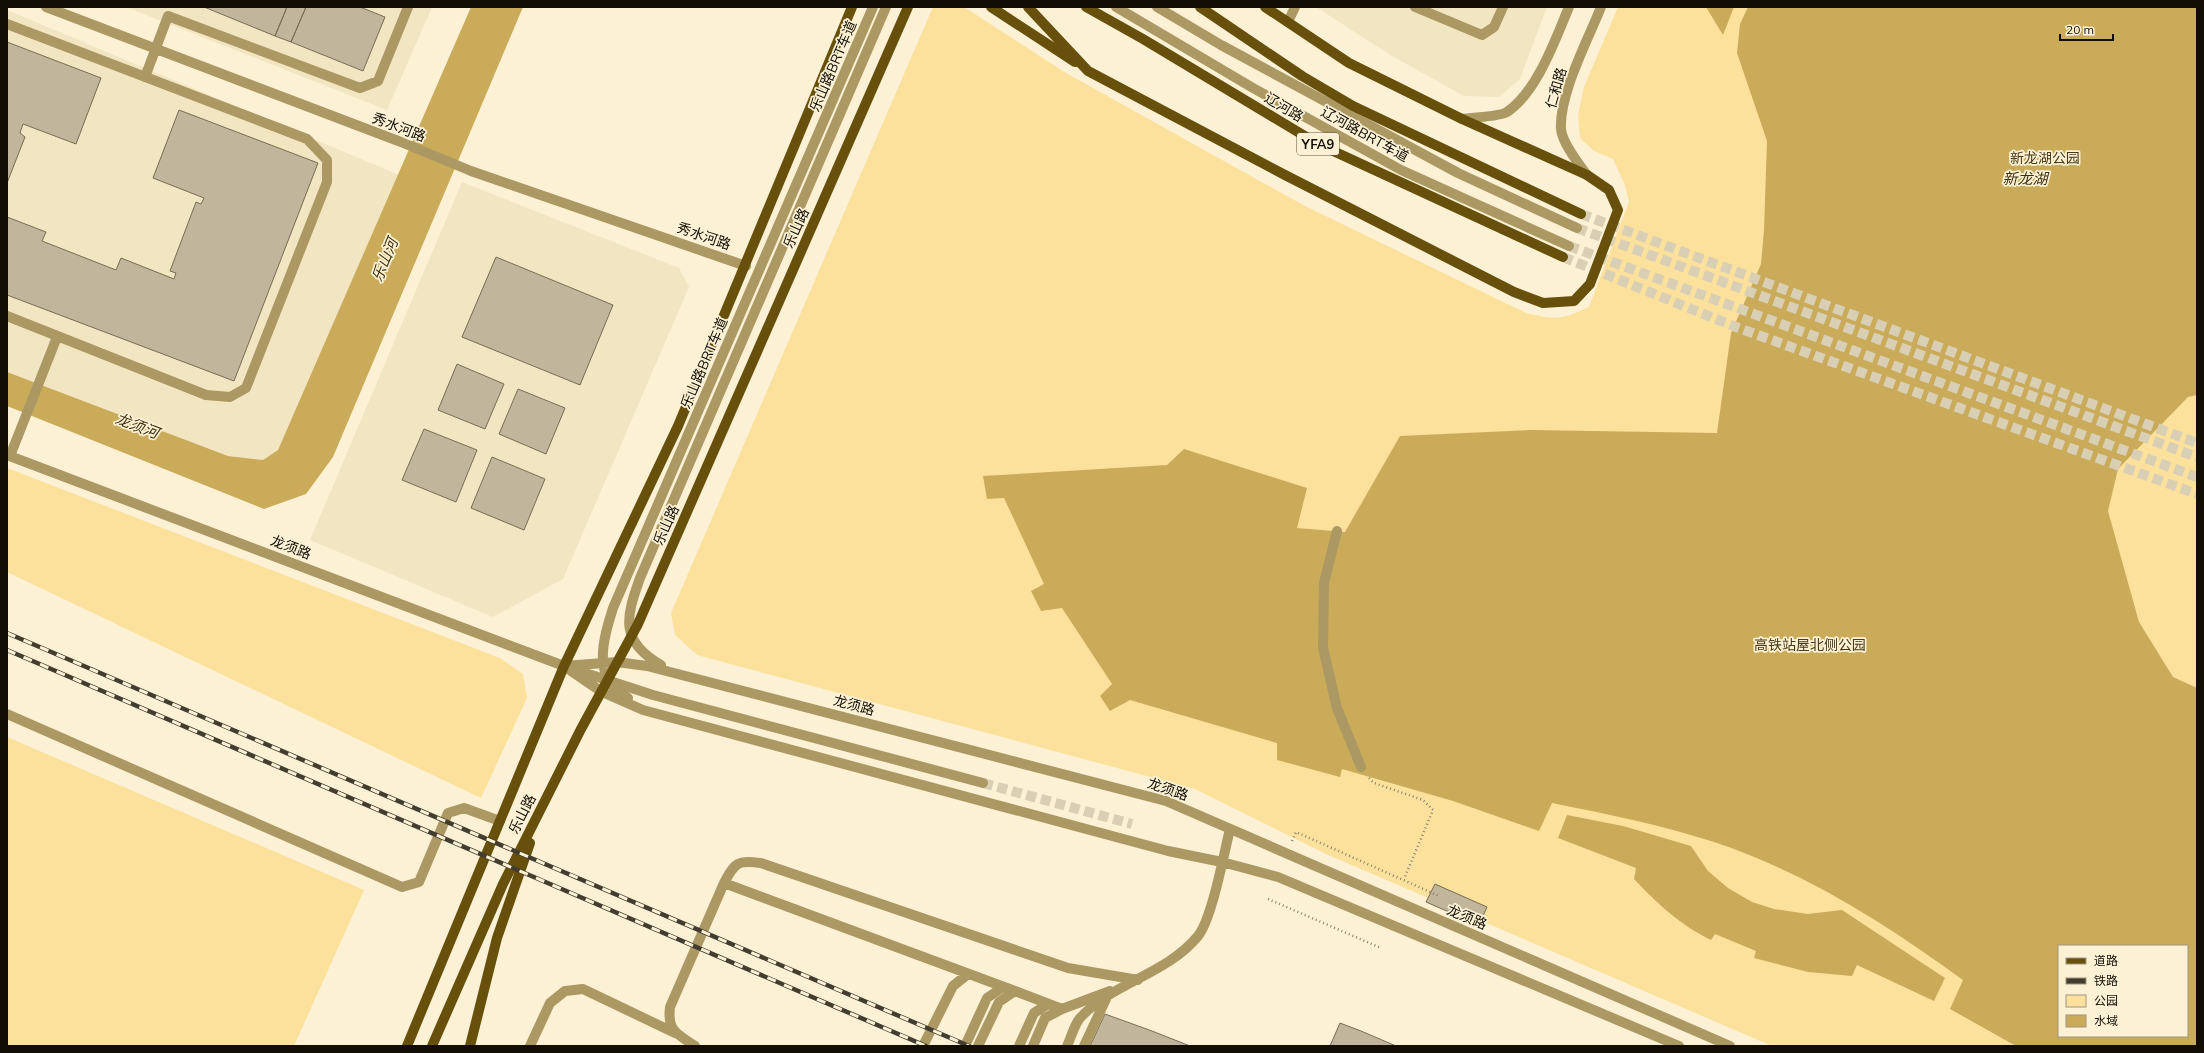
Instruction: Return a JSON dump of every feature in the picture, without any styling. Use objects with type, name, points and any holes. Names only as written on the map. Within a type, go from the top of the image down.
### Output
[{"type":"main road","name":"乐山路","points":[[407,1046],[564,666],[678,426],[746,266],[852,7]]},
{"type":"main road","name":"乐山路","points":[[432,1046],[503,884],[542,806],[631,638],[908,7]]},
{"type":"main road","points":[[991,7],[1088,71],[1514,292],[1543,303],[1574,301],[1590,284],[1618,210],[1609,190],[1587,175],[1462,119],[1349,63],[1288,22],[1276,10],[1265,7]]},
{"type":"main road","points":[[1028,7],[1088,71]]},
{"type":"main road","name":"辽河路","points":[[1086,7],[1144,39],[1318,144],[1563,257]]},
{"type":"main road","points":[[1200,7],[1302,76],[1353,106],[1581,214]]},
{"type":"main road","points":[[470,1046],[497,938],[542,806]]},
{"type":"street","name":"秀水河路","points":[[46,7],[155,50],[401,142],[471,171],[746,266]]},
{"type":"street","name":"乐山路BRT车道","points":[[656,713],[622,695],[608,680],[602,656],[604,637],[613,608],[873,7]]},
{"type":"street","name":"乐山路BRT车道","points":[[631,638],[629,609],[640,578],[886,7]]},
{"type":"street","name":"辽河路BRT车道","points":[[1116,7],[1253,88],[1401,170],[1569,246]]},
{"type":"street","name":"辽河路BRT车道","points":[[1158,7],[1221,45],[1458,172],[1577,228]]},
{"type":"street","points":[[1288,22],[1295,7]]},
{"type":"street","points":[[1414,7],[1482,35],[1494,27],[1503,7]]},
{"type":"street","name":"仁和路","points":[[1462,119],[1506,113],[1527,93],[1554,43],[1569,7]]},
{"type":"street","name":"仁和路","points":[[1587,175],[1569,148],[1561,131],[1563,108],[1568,89],[1601,7]]},
{"type":"street","points":[[145,77],[168,16],[360,88],[378,81],[405,8]]},
{"type":"street","points":[[7,24],[307,140],[327,160],[327,182],[246,388],[230,397],[206,395],[7,316]]},
{"type":"street","points":[[8,455],[57,337]]},
{"type":"street","name":"龙须路","points":[[8,455],[564,666],[602,692],[656,713],[1161,849],[1222,862],[1278,877],[1679,1046]]},
{"type":"street","points":[[1337,531],[1324,583],[1323,648],[1337,708],[1361,767]]},
{"type":"street","points":[[631,638],[650,659],[673,672]]},
{"type":"street","name":"龙须路","points":[[564,666],[617,662],[647,666],[1166,801],[1730,1046]]},
{"type":"street","points":[[564,666],[653,695],[983,783]]},
{"type":"street","points":[[7,714],[402,887],[419,882],[448,813],[464,808],[500,821]]},
{"type":"street","points":[[1067,1046],[1080,1019],[1108,996],[1138,980],[1178,954],[1198,936],[1210,907],[1230,829]]},
{"type":"street","points":[[675,1033],[668,1020],[670,1007],[732,866],[744,861],[762,863],[1068,968],[1138,980]]},
{"type":"street","points":[[724,883],[1062,1009]]},
{"type":"street","points":[[923,1046],[953,986],[968,974]]},
{"type":"street","points":[[1033,1046],[1045,1018],[1062,1009],[1138,980]]},
{"type":"street","points":[[964,1046],[988,998],[1003,987]]},
{"type":"street","points":[[530,1046],[550,1003],[565,991],[582,989],[675,1033],[695,1046]]},
{"type":"street","points":[[978,1046],[999,1002],[1015,991]]},
{"type":"street","points":[[1084,1046],[1108,996]]},
{"type":"street","points":[[1019,1046],[1034,1013],[1048,1004]]},
{"type":"path","points":[[1367,776],[1374,783],[1423,800],[1433,810],[1404,879]]},
{"type":"path","points":[[1292,842],[1296,832],[1404,879],[1439,896]]},
{"type":"path","points":[[1268,899],[1381,948]]},
{"type":"shaded area","points":[[126,7],[432,7],[387,110]]},
{"type":"shaded area","points":[[1316,7],[1547,7],[1520,79],[1499,97],[1464,96],[1392,56]]},
{"type":"shaded area","points":[[7,10],[399,175],[278,450],[263,460],[228,456],[7,372]]},
{"type":"shaded area","points":[[462,182],[679,268],[689,287],[563,579],[493,617],[310,540]]},
{"type":"green space","name":"高铁站屋北侧公园","points":[[933,7],[964,7],[1066,73],[1305,206],[1526,313],[1558,318],[1589,307],[1629,202],[1625,185],[1613,159],[1594,151],[1580,138],[1578,115],[1584,87],[1618,7],[2197,7],[2197,1046],[1772,1046],[1326,854],[1195,789],[697,655],[675,635],[671,613]]},
{"type":"green space","points":[[7,468],[500,658],[523,674],[527,698],[481,798],[7,572]]},
{"type":"green space","points":[[7,737],[364,890],[294,1046],[7,1046]]},
{"type":"water","points":[[471,7],[523,7],[333,457],[306,494],[264,509],[7,406],[7,372],[228,456],[263,460],[278,450]]},
{"type":"water","points":[[1706,7],[1734,7],[1723,35]]},
{"type":"water","name":"新龙湖","points":[[1748,7],[2197,7],[2197,395],[2188,397],[2118,469],[2108,511],[2139,622],[2173,677],[2197,688],[2197,1046],[2016,1046],[1950,1009],[1963,980],[1934,959],[1844,901],[1780,868],[1748,854],[1674,830],[1552,803],[1539,831],[1453,801],[1342,769],[1340,777],[1277,760],[1277,743],[1130,700],[1110,711],[1100,696],[1112,684],[1062,608],[1041,611],[1031,591],[1044,584],[1004,498],[987,499],[983,476],[1167,465],[1184,449],[1307,488],[1297,528],[1345,532],[1400,436],[1531,430],[1717,433],[1731,333],[1761,264],[1764,230],[1767,141],[1737,53],[1740,24]]},
{"type":"water","points":[[1567,815],[1623,826],[1691,846],[1708,871],[1728,888],[1752,902],[1774,909],[1808,914],[1842,910],[1945,978],[1934,1001],[1857,965],[1852,976],[1808,972],[1754,958],[1756,951],[1715,934],[1711,940],[1679,921],[1652,897],[1634,879],[1636,868],[1558,838]]},
{"type":"building","points":[[204,7],[287,7],[275,36]]},
{"type":"building","points":[[287,7],[306,7],[291,42],[275,36]]},
{"type":"building","points":[[306,7],[360,7],[385,17],[363,71],[291,42]]},
{"type":"building","points":[[7,42],[101,78],[76,144],[23,124],[20,133],[25,137],[7,183]]},
{"type":"building","points":[[179,110],[318,163],[234,381],[7,295],[7,217],[46,232],[42,241],[116,270],[121,258],[174,279],[176,273],[170,271],[196,202],[201,204],[204,198],[153,178]]},
{"type":"building","points":[[496,257],[613,305],[580,385],[462,337]]},
{"type":"building","points":[[457,364],[504,384],[485,429],[438,410]]},
{"type":"building","points":[[518,389],[565,408],[546,454],[499,434]]},
{"type":"building","points":[[424,429],[477,450],[456,502],[402,480]]},
{"type":"building","points":[[492,457],[545,479],[524,530],[471,508]]},
{"type":"building","points":[[1435,884],[1487,907],[1479,925],[1426,902]]},
{"type":"building","points":[[1105,1014],[1152,1031],[1190,1046],[1090,1046]]},
{"type":"building","points":[[1340,1023],[1361,1031],[1396,1046],[1330,1046]]},
{"type":"tunnel","points":[[1581,214],[2197,443]]},
{"type":"tunnel","points":[[1577,228],[2197,457]]},
{"type":"tunnel","points":[[1569,246],[2197,477]]},
{"type":"tunnel","points":[[1563,257],[1736,327],[2197,494]]},
{"type":"tunnel","points":[[983,783],[1132,824]]},
{"type":"railway","points":[[7,633],[969,1046]]},
{"type":"railway","points":[[7,650],[926,1046]]},
{"type":"park label","name":"新龙湖公园","points":[[2045,158]]},
{"type":"water label","name":"乐山河","points":[[385,260]]},
{"type":"water label","name":"龙须河","points":[[137,426]]}]
